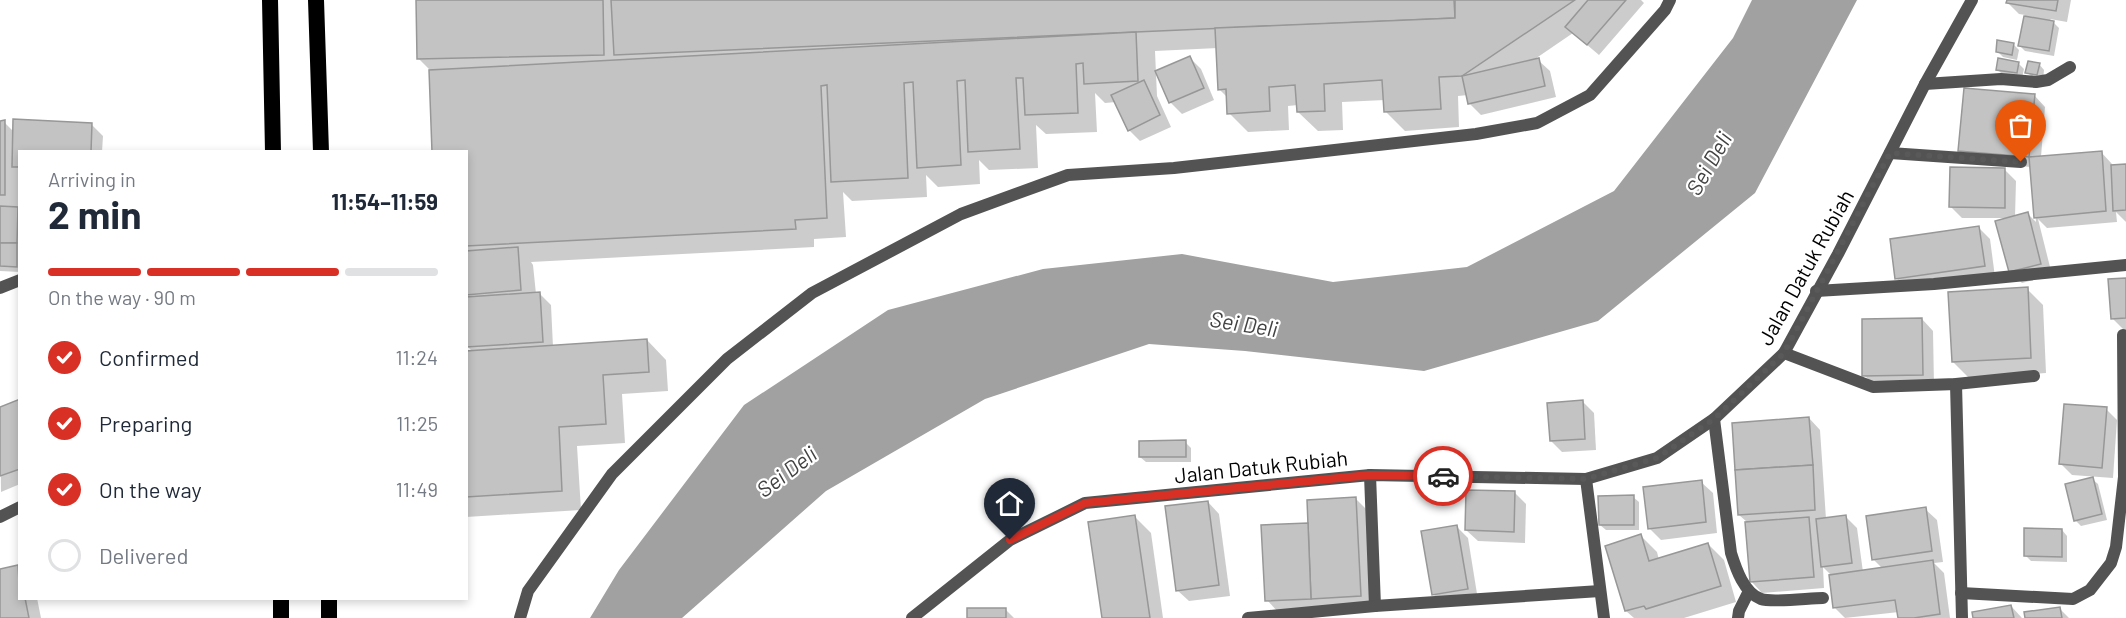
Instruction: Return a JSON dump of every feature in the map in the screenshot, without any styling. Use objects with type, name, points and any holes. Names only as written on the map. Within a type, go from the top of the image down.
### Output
[{"type":"highway","points":[[270,0],[273,150]]},
{"type":"highway","points":[[316,0],[321,150]]},
{"type":"highway","points":[[280,600],[281,618]]},
{"type":"highway","points":[[329,600],[329,618]]},
{"type":"street","points":[[520,618],[528,591],[612,474],[727,359],[812,293],[961,214],[1068,174],[1174,168],[1476,134],[1537,123],[1590,95],[1665,10],[1670,0]]},
{"type":"street","name":"Jalan Datuk Rubiah","points":[[912,618],[1010,540],[1085,503],[1370,475],[1586,479],[1657,458],[1714,419],[1784,353],[1838,254],[1925,84],[1972,0]]},
{"type":"street","points":[[1925,84],[2001,79],[2036,82],[2048,80],[2070,67]]},
{"type":"street","points":[[1890,153],[2021,162]]},
{"type":"street","points":[[1816,291],[1934,284],[2126,265]]},
{"type":"street","points":[[0,288],[18,281]]},
{"type":"street","points":[[1961,593],[2073,599],[2090,590],[2111,563],[2116,547],[2125,477],[2123,335]]},
{"type":"street","points":[[1784,353],[1873,387],[1956,384],[2034,376]]},
{"type":"street","points":[[1956,384],[1962,618]]},
{"type":"street","points":[[1714,419],[1731,553],[1736,569],[1749,591],[1762,600],[1823,598]]},
{"type":"street","points":[[1370,475],[1375,606]]},
{"type":"street","points":[[1586,479],[1604,618]]},
{"type":"street","points":[[0,517],[18,508]]},
{"type":"street","points":[[1248,618],[1375,606],[1600,591]]},
{"type":"street","points":[[1738,618],[1749,591]]},
{"type":"water","name":"Sei Deli","points":[[1752,0],[1857,0],[1755,193],[1598,321],[1424,371],[1245,351],[1149,344],[985,399],[826,491],[682,618],[590,618],[619,570],[744,405],[888,310],[1043,269],[1182,254],[1333,282],[1467,267],[1614,191],[1733,38]]},
{"type":"building","points":[[416,0],[603,0],[604,55],[417,59]]},
{"type":"building","points":[[611,0],[1454,0],[1455,18],[614,55]]},
{"type":"building","points":[[1455,0],[1575,0],[1462,76],[1439,77],[1441,109],[1384,112],[1382,80],[1324,84],[1325,111],[1297,112],[1295,85],[1269,87],[1270,111],[1227,114],[1226,89],[1218,90],[1215,28],[1455,18]]},
{"type":"building","points":[[1588,0],[1626,0],[1587,45],[1565,27]]},
{"type":"building","points":[[2007,0],[2058,0],[2056,11],[2006,3]]},
{"type":"building","points":[[2024,16],[2054,21],[2049,51],[2018,46]]},
{"type":"building","points":[[1136,32],[1138,81],[1084,84],[1083,63],[1076,64],[1078,113],[1025,115],[1023,78],[1016,78],[1020,149],[968,152],[965,80],[957,81],[961,165],[917,168],[913,82],[904,83],[908,178],[831,182],[827,85],[821,86],[827,218],[795,220],[796,229],[468,246],[468,150],[432,150],[429,70]]},
{"type":"building","points":[[1997,40],[2014,43],[2012,55],[1996,52]]},
{"type":"building","points":[[1190,56],[1204,88],[1169,103],[1155,71]]},
{"type":"building","points":[[1539,58],[1545,86],[1468,104],[1462,76]]},
{"type":"building","points":[[1998,58],[2019,62],[2017,73],[1996,70]]},
{"type":"building","points":[[2028,61],[2040,63],[2037,75],[2025,73]]},
{"type":"building","points":[[1144,80],[1160,115],[1128,131],[1111,95]]},
{"type":"building","points":[[1964,88],[2035,94],[2029,157],[1958,151]]},
{"type":"building","points":[[13,119],[92,123],[91,150],[18,150],[18,167],[12,167]]},
{"type":"building","points":[[5,120],[5,195],[0,195],[0,121]]},
{"type":"building","points":[[2102,151],[2106,211],[2034,218],[2029,157]]},
{"type":"building","points":[[2126,164],[2126,210],[2113,211],[2111,165]]},
{"type":"building","points":[[1950,167],[2005,168],[2005,208],[1949,207]]},
{"type":"building","points":[[0,206],[18,207],[17,243],[0,243]]},
{"type":"building","points":[[2028,212],[2041,264],[2009,272],[1995,221]]},
{"type":"building","points":[[1979,226],[1985,266],[1895,279],[1890,239]]},
{"type":"building","points":[[0,243],[17,243],[17,267],[0,266]]},
{"type":"building","points":[[518,247],[521,290],[468,295],[468,251]]},
{"type":"building","points":[[2126,278],[2126,318],[2111,319],[2108,279]]},
{"type":"building","points":[[2028,287],[2031,358],[1952,362],[1948,292]]},
{"type":"building","points":[[540,292],[543,342],[468,347],[468,297]]},
{"type":"building","points":[[1922,318],[1923,375],[1862,376],[1862,319]]},
{"type":"building","points":[[647,339],[649,372],[603,375],[606,424],[559,427],[562,491],[468,497],[468,351]]},
{"type":"building","points":[[18,400],[18,470],[0,476],[0,407]]},
{"type":"building","points":[[1583,400],[1585,439],[1550,441],[1547,403]]},
{"type":"building","points":[[2064,404],[2107,407],[2102,468],[2059,464]]},
{"type":"building","points":[[1809,417],[1813,465],[1735,470],[1732,423]]},
{"type":"building","points":[[1186,440],[1186,457],[1139,457],[1139,441]]},
{"type":"building","points":[[1813,465],[1815,510],[1738,515],[1735,470]]},
{"type":"building","points":[[2093,477],[2102,514],[2074,521],[2065,484]]},
{"type":"building","points":[[1702,480],[1706,522],[1648,529],[1643,487]]},
{"type":"building","points":[[1466,490],[1515,491],[1514,532],[1465,530]]},
{"type":"building","points":[[1634,495],[1634,525],[1599,525],[1598,496]]},
{"type":"building","points":[[1356,497],[1361,596],[1311,599],[1307,500]]},
{"type":"building","points":[[1208,501],[1219,585],[1176,591],[1165,506]]},
{"type":"building","points":[[1926,507],[1932,551],[1872,560],[1866,516]]},
{"type":"building","points":[[1135,515],[1150,618],[1102,618],[1088,522]]},
{"type":"building","points":[[1846,515],[1852,563],[1821,567],[1816,519]]},
{"type":"building","points":[[1809,517],[1814,577],[1750,582],[1745,522]]},
{"type":"building","points":[[1308,523],[1311,599],[1265,601],[1261,525]]},
{"type":"building","points":[[1457,525],[1468,589],[1432,595],[1421,531]]},
{"type":"building","points":[[2024,528],[2062,529],[2062,557],[2024,556]]},
{"type":"building","points":[[1641,534],[1649,561],[1708,543],[1721,586],[1646,609],[1644,606],[1625,611],[1605,546]]},
{"type":"building","points":[[1933,560],[1940,614],[1898,618],[1895,600],[1833,608],[1829,575]]},
{"type":"building","points":[[18,565],[18,600],[25,600],[29,618],[0,618],[0,569]]},
{"type":"building","points":[[2011,605],[2014,618],[1973,618],[1972,612]]},
{"type":"building","points":[[2060,607],[2062,618],[2025,618],[2024,612]]},
{"type":"building","points":[[967,608],[1006,608],[1006,618],[967,618]]},
{"type":"way so far","points":[[1443,476],[1586,479],[1657,458],[1714,419],[1784,353],[1890,153],[2021,162]]},
{"type":"route","points":[[1010,540],[1085,503],[1370,475],[1443,476]]}]
